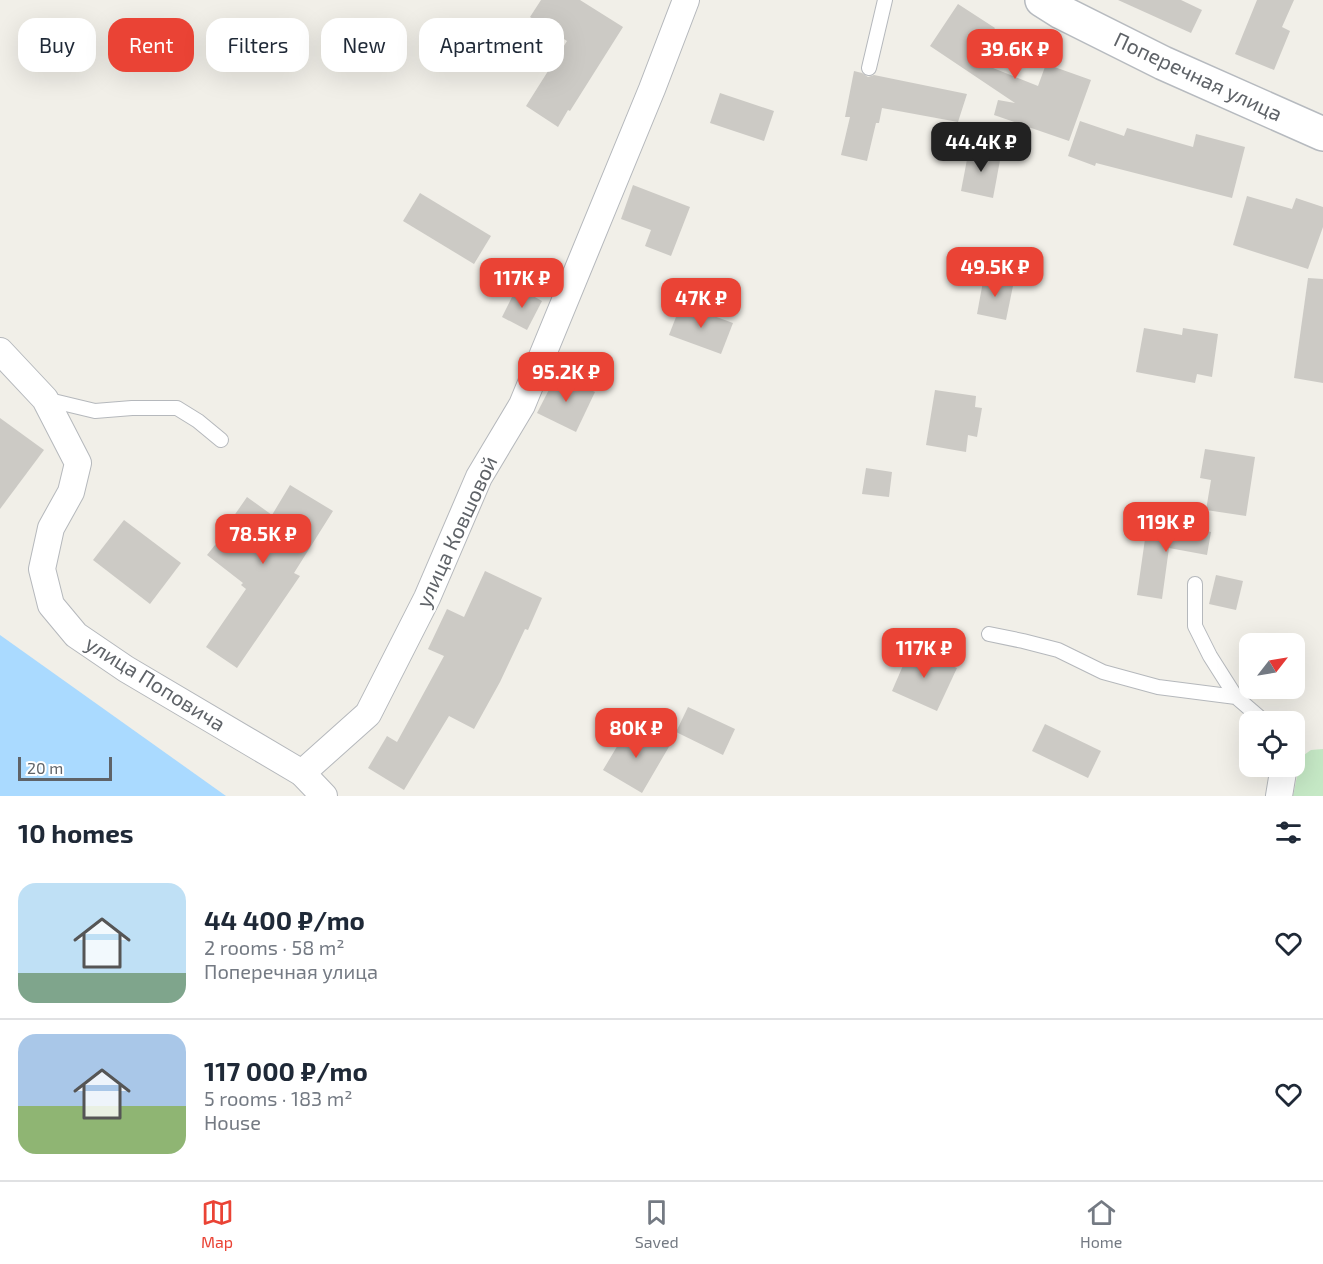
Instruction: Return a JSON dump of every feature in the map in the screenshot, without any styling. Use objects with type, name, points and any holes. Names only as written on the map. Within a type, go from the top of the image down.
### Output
[{"type":"main road","name":"Поперечная улица","points":[[1042,0],[1061,12],[1163,63],[1323,134]]},
{"type":"street","name":"улица Ковшовой","points":[[302,773],[368,714],[427,598],[479,477],[522,405],[652,89],[686,0]]},
{"type":"street","name":"улица Поповича","points":[[0,351],[45,399],[78,463],[71,492],[51,528],[42,569],[51,605],[76,634],[126,669],[302,773],[324,796]]},
{"type":"street","points":[[1279,796],[1282,777]]},
{"type":"lane","points":[[869,68],[885,0]]},
{"type":"lane","points":[[45,399],[95,411],[177,408],[222,440]]},
{"type":"lane","points":[[1195,584],[1195,626],[1210,656],[1236,697],[1252,711]]},
{"type":"lane","points":[[989,634],[1023,640],[1058,650],[1103,672],[1158,687],[1236,697]]},
{"type":"green space","points":[[1323,749],[1323,796],[1293,796],[1297,777],[1305,777],[1305,754],[1311,750]]},
{"type":"water","points":[[0,635],[226,796],[0,796]]},
{"type":"building","points":[[541,0],[580,0],[623,27],[558,127],[526,106],[547,72],[564,72],[564,46],[567,41],[564,39],[564,18],[530,17]]},
{"type":"building","points":[[1118,0],[1181,0],[1202,10],[1191,33]]},
{"type":"building","points":[[1257,0],[1294,0],[1282,27],[1290,31],[1274,70],[1235,54]]},
{"type":"building","points":[[958,4],[995,28],[973,60],[1038,86],[1046,64],[1091,80],[1069,141],[994,115],[998,100],[1015,103],[930,46]]},
{"type":"building","points":[[854,71],[868,77],[874,75],[967,94],[958,122],[882,108],[867,161],[841,155],[850,117],[845,117]]},
{"type":"building","points":[[720,93],[774,111],[764,141],[710,123]]},
{"type":"building","points":[[1080,121],[1124,136],[1127,128],[1193,147],[1196,134],[1245,147],[1232,198],[1096,163],[1095,166],[1068,156]]},
{"type":"building","points":[[969,149],[1001,155],[993,198],[961,191]]},
{"type":"building","points":[[633,185],[690,207],[671,256],[645,246],[651,230],[621,219]]},
{"type":"building","points":[[420,193],[491,236],[474,264],[403,221]]},
{"type":"building","points":[[1247,196],[1292,209],[1296,198],[1323,207],[1323,227],[1308,269],[1233,245]]},
{"type":"building","points":[[984,276],[1014,281],[1006,320],[977,314]]},
{"type":"building","points":[[1308,278],[1323,279],[1323,383],[1294,378]]},
{"type":"building","points":[[517,287],[542,301],[527,330],[502,317]]},
{"type":"building","points":[[681,304],[733,323],[721,354],[669,335]]},
{"type":"building","points":[[1144,328],[1182,335],[1183,328],[1218,334],[1212,377],[1197,374],[1195,383],[1136,372]]},
{"type":"building","points":[[557,374],[595,392],[576,432],[537,413]]},
{"type":"building","points":[[935,390],[976,396],[975,407],[982,408],[977,437],[968,435],[966,452],[926,445]]},
{"type":"building","points":[[0,418],[44,450],[0,509]]},
{"type":"building","points":[[1205,449],[1255,457],[1246,516],[1206,510],[1211,480],[1200,478]]},
{"type":"building","points":[[866,468],[892,472],[889,497],[862,494]]},
{"type":"building","points":[[290,485],[333,511],[294,573],[300,576],[237,668],[206,647],[246,589],[241,585],[243,583],[207,555],[231,525],[229,523],[247,497],[272,515]]},
{"type":"building","points":[[1148,518],[1211,532],[1207,555],[1169,548],[1162,599],[1137,595]]},
{"type":"building","points":[[124,520],[181,563],[150,604],[93,560]]},
{"type":"building","points":[[485,571],[542,598],[528,630],[525,629],[500,682],[474,729],[449,716],[404,790],[368,768],[387,736],[397,742],[444,656],[428,649],[447,609],[464,617]]},
{"type":"building","points":[[1216,575],[1243,581],[1236,610],[1209,604]]},
{"type":"building","points":[[911,647],[957,668],[937,711],[892,691]]},
{"type":"building","points":[[688,707],[735,729],[723,755],[676,732]]},
{"type":"building","points":[[1045,724],[1101,751],[1088,778],[1032,751]]},
{"type":"building","points":[[628,728],[646,739],[649,733],[670,745],[642,793],[603,770]]}]
